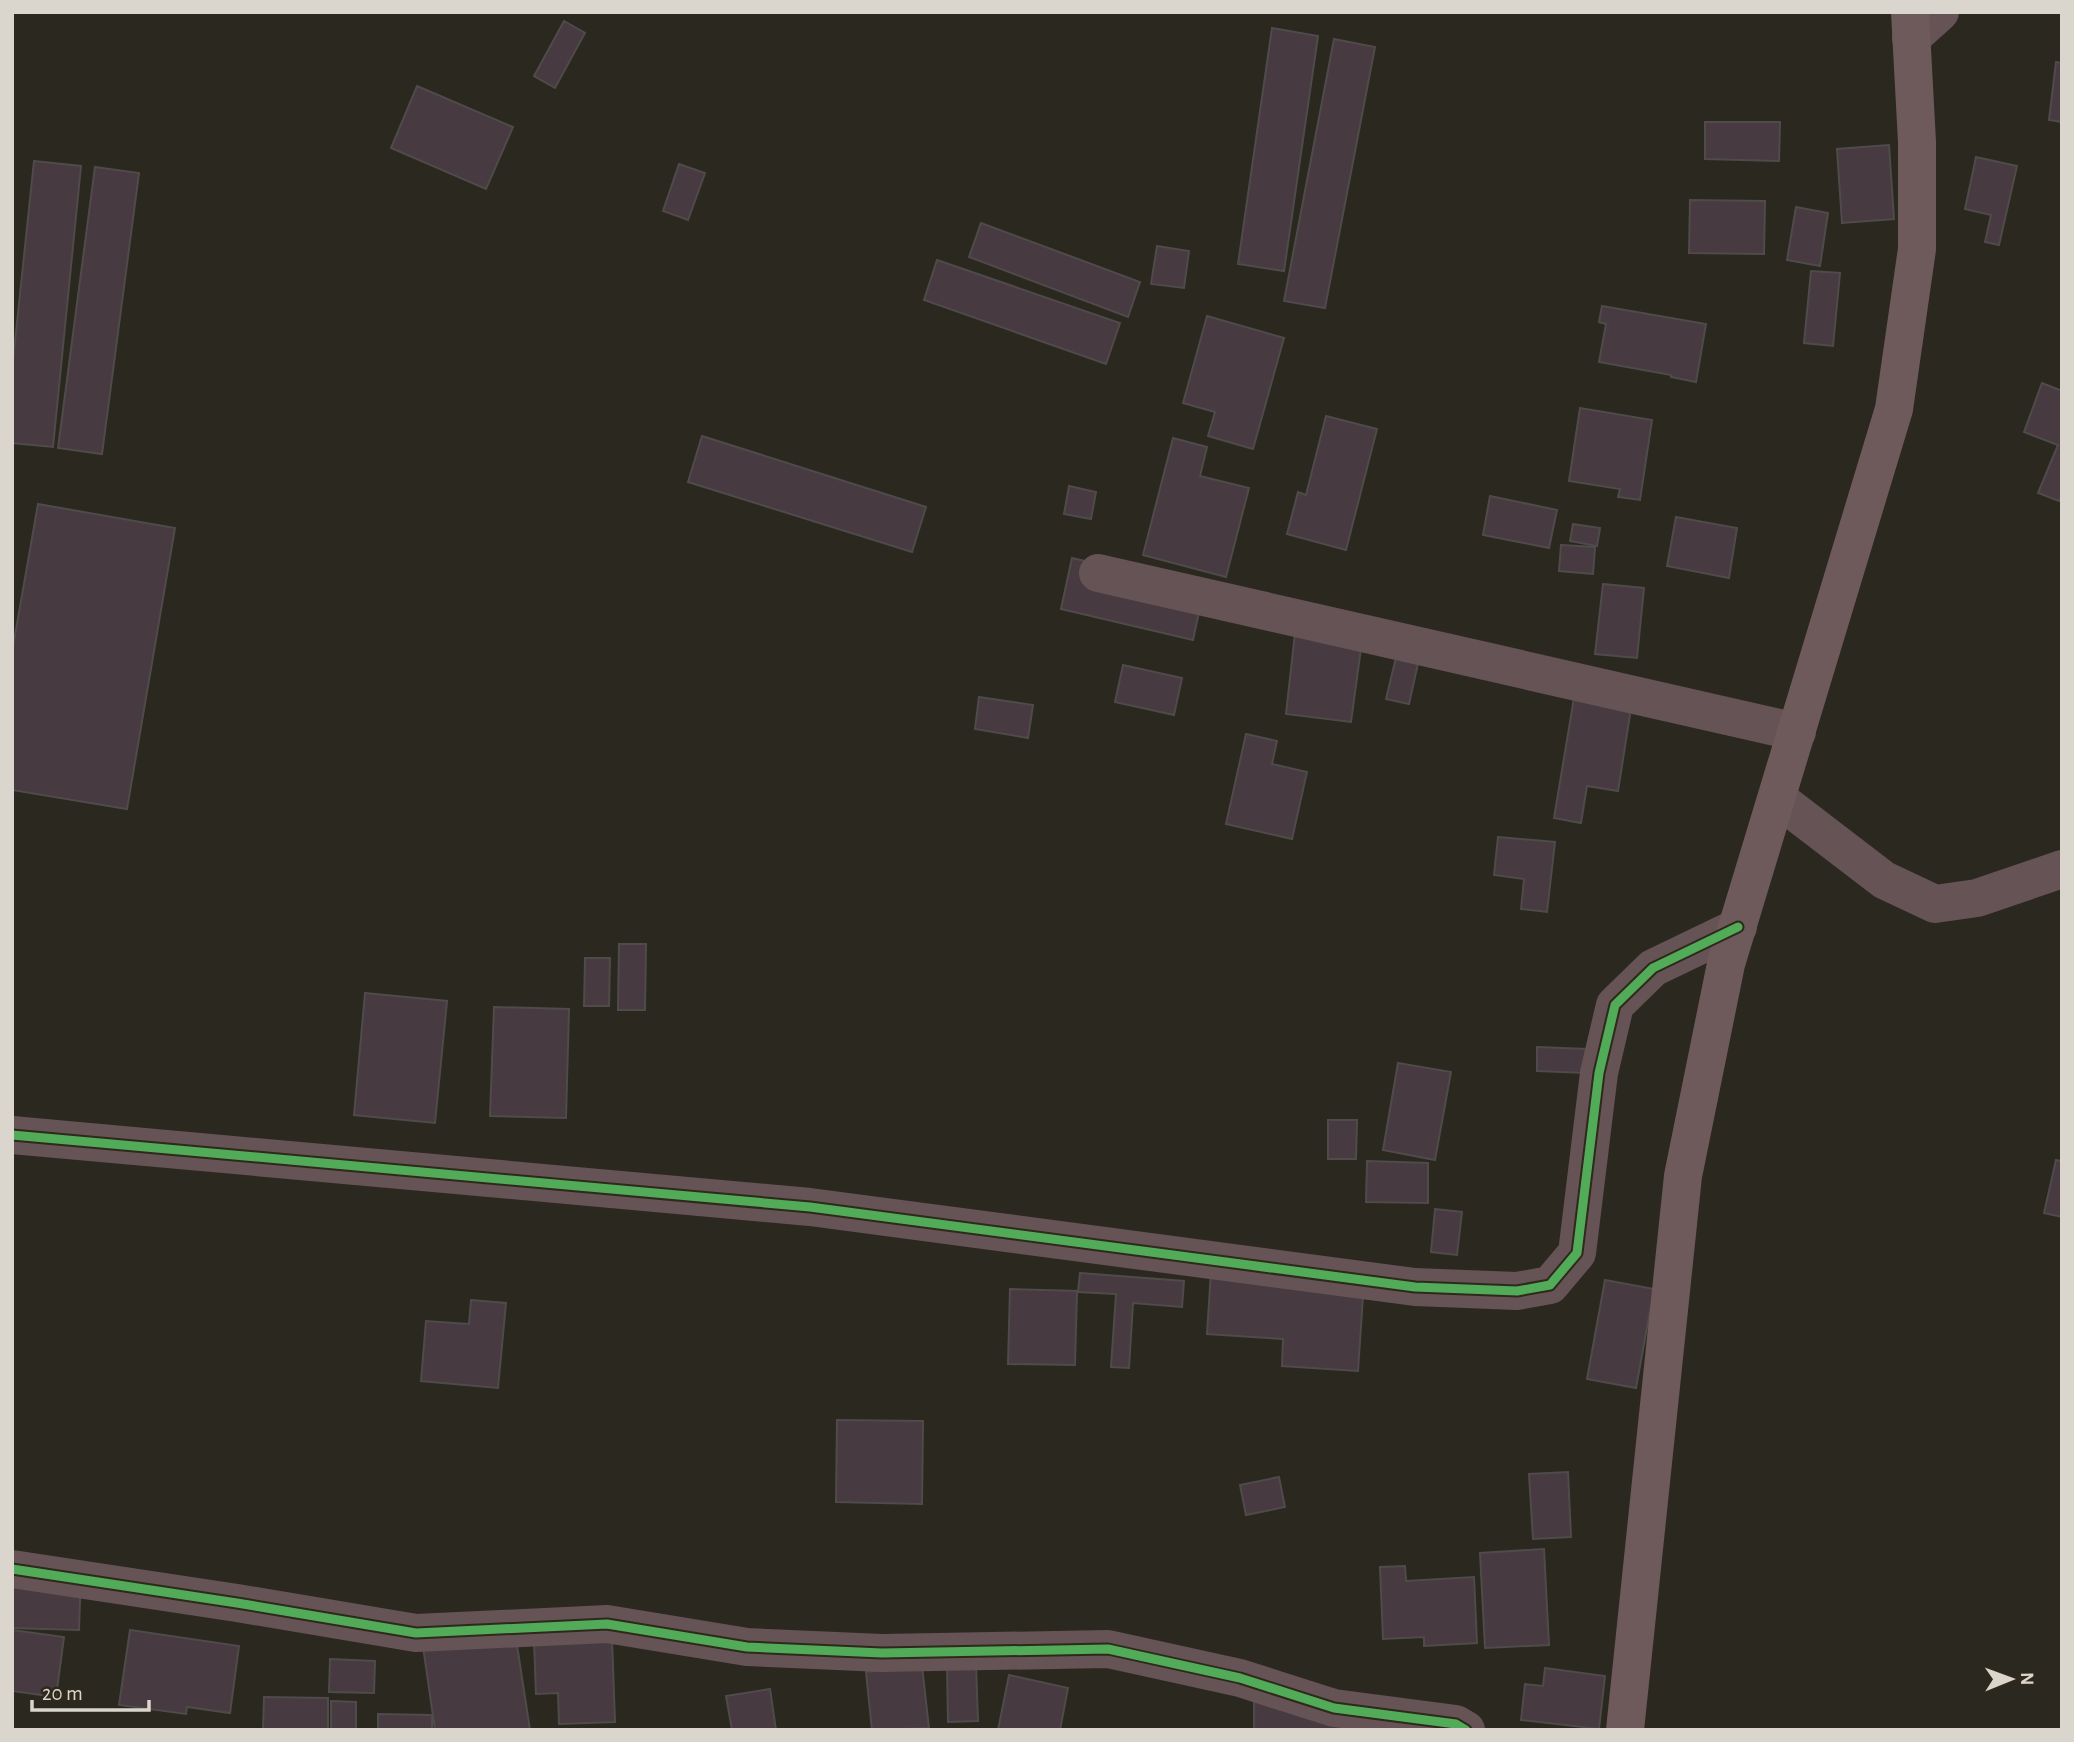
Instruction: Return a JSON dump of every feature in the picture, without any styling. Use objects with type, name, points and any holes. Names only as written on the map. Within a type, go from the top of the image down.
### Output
[{"type":"main road","points":[[1625,1730],[1684,1176],[1726,964],[1894,409],[1917,249],[1917,142],[1911,25]]},
{"type":"street","points":[[1911,25],[1940,12]]},
{"type":"street","points":[[1098,573],[1797,732]]},
{"type":"street","points":[[1777,798],[1884,880],[1935,904],[1977,898],[2062,869]]},
{"type":"street","points":[[12,1135],[810,1208],[1416,1287],[1517,1291],[1550,1285],[1577,1253],[1600,1073],[1615,1005],[1653,968],[1738,927]]},
{"type":"street","points":[[12,1569],[237,1602],[416,1633],[607,1624],[747,1647],[882,1653],[1108,1649],[1240,1678],[1334,1707],[1456,1724],[1466,1730]]},
{"type":"building","points":[[564,21],[585,33],[555,88],[534,76]]},
{"type":"building","points":[[1272,28],[1318,36],[1284,271],[1238,264]]},
{"type":"building","points":[[1334,39],[1375,47],[1325,308],[1284,301]]},
{"type":"building","points":[[2056,62],[2062,63],[2062,122],[2049,120]]},
{"type":"building","points":[[417,86],[513,127],[486,189],[391,148]]},
{"type":"building","points":[[1705,122],[1780,122],[1779,161],[1705,159]]},
{"type":"building","points":[[1889,145],[1894,219],[1842,223],[1837,149]]},
{"type":"building","points":[[1976,157],[2017,166],[1999,245],[1985,242],[1991,215],[1965,209]]},
{"type":"building","points":[[34,161],[81,166],[53,447],[12,443],[12,370]]},
{"type":"building","points":[[679,164],[705,173],[688,220],[663,211]]},
{"type":"building","points":[[95,167],[139,173],[102,454],[58,448]]},
{"type":"building","points":[[1690,200],[1765,201],[1764,254],[1689,253]]},
{"type":"building","points":[[1796,207],[1828,213],[1820,266],[1787,260]]},
{"type":"building","points":[[981,223],[1140,282],[1128,317],[969,257]]},
{"type":"building","points":[[1157,246],[1189,251],[1184,288],[1151,284]]},
{"type":"building","points":[[937,260],[1120,323],[1106,364],[924,300]]},
{"type":"building","points":[[1811,271],[1840,273],[1833,346],[1804,343]]},
{"type":"building","points":[[1602,306],[1706,324],[1696,382],[1599,362],[1606,324],[1599,322]]},
{"type":"building","points":[[1207,316],[1284,338],[1253,449],[1208,436],[1215,412],[1183,403]]},
{"type":"building","points":[[2042,383],[2062,391],[2062,495],[2059,501],[2038,493],[2058,445],[2024,432]]},
{"type":"building","points":[[1580,408],[1652,420],[1640,500],[1618,497],[1620,489],[1569,481]]},
{"type":"building","points":[[1326,416],[1377,429],[1346,550],[1287,534],[1298,492],[1306,495]]},
{"type":"building","points":[[702,436],[926,507],[912,552],[688,482]]},
{"type":"building","points":[[1173,438],[1207,447],[1200,476],[1249,488],[1226,577],[1143,555]]},
{"type":"building","points":[[1069,486],[1096,492],[1091,519],[1064,514]]},
{"type":"building","points":[[1490,496],[1557,510],[1549,548],[1483,535]]},
{"type":"building","points":[[38,504],[175,528],[127,809],[12,790],[12,652]]},
{"type":"building","points":[[1676,517],[1737,528],[1729,578],[1667,566]]},
{"type":"building","points":[[1573,524],[1600,528],[1597,546],[1570,541]]},
{"type":"building","points":[[1561,545],[1595,547],[1593,574],[1559,571]]},
{"type":"building","points":[[1072,558],[1204,589],[1193,640],[1061,609]]},
{"type":"building","points":[[1603,584],[1644,588],[1637,658],[1595,654]]},
{"type":"building","points":[[1295,633],[1362,641],[1351,722],[1286,714]]},
{"type":"building","points":[[1399,645],[1421,650],[1409,704],[1386,699]]},
{"type":"building","points":[[1123,665],[1182,678],[1174,715],[1115,702]]},
{"type":"building","points":[[1575,692],[1632,702],[1618,791],[1587,786],[1581,823],[1554,818]]},
{"type":"building","points":[[979,697],[1033,705],[1028,738],[975,729]]},
{"type":"building","points":[[1246,734],[1277,741],[1272,764],[1307,772],[1292,839],[1226,824]]},
{"type":"building","points":[[1498,837],[1555,842],[1547,912],[1521,909],[1524,879],[1494,875]]},
{"type":"building","points":[[619,944],[646,944],[645,1010],[618,1010]]},
{"type":"building","points":[[585,958],[610,958],[609,1006],[584,1006]]},
{"type":"building","points":[[365,993],[447,1001],[435,1123],[354,1115]]},
{"type":"building","points":[[494,1007],[569,1009],[566,1118],[490,1116]]},
{"type":"building","points":[[1537,1047],[1587,1049],[1586,1073],[1537,1071]]},
{"type":"building","points":[[1398,1063],[1451,1072],[1435,1160],[1383,1150]]},
{"type":"building","points":[[1328,1120],[1357,1120],[1356,1159],[1328,1159]]},
{"type":"building","points":[[2056,1160],[2062,1161],[2062,1217],[2044,1213]]},
{"type":"building","points":[[1367,1161],[1428,1163],[1428,1203],[1366,1202]]},
{"type":"building","points":[[1435,1209],[1462,1212],[1457,1255],[1431,1252]]},
{"type":"building","points":[[1211,1271],[1364,1281],[1358,1371],[1282,1366],[1283,1339],[1207,1334]]},
{"type":"building","points":[[1080,1273],[1184,1281],[1182,1307],[1133,1303],[1129,1368],[1111,1367],[1116,1294],[1078,1292]]},
{"type":"building","points":[[1605,1280],[1654,1289],[1636,1388],[1587,1379]]},
{"type":"building","points":[[1010,1289],[1077,1291],[1075,1365],[1008,1364]]},
{"type":"building","points":[[471,1300],[506,1303],[498,1388],[421,1381],[426,1321],[469,1324]]},
{"type":"building","points":[[837,1420],[923,1421],[922,1504],[836,1502]]},
{"type":"building","points":[[1568,1472],[1571,1537],[1533,1539],[1529,1474]]},
{"type":"building","points":[[1279,1477],[1285,1507],[1246,1515],[1240,1485]]},
{"type":"building","points":[[1544,1549],[1549,1645],[1485,1648],[1480,1553]]},
{"type":"building","points":[[1405,1566],[1406,1581],[1474,1577],[1477,1643],[1424,1646],[1424,1637],[1383,1639],[1380,1567]]},
{"type":"building","points":[[12,1568],[81,1570],[79,1630],[12,1628]]},
{"type":"building","points":[[611,1611],[615,1722],[559,1724],[558,1693],[536,1694],[533,1614]]},
{"type":"building","points":[[12,1630],[64,1637],[56,1697],[12,1691]]},
{"type":"building","points":[[130,1630],[239,1646],[230,1713],[187,1707],[186,1714],[119,1705]]},
{"type":"building","points":[[515,1632],[530,1730],[435,1730],[423,1646]]},
{"type":"building","points":[[330,1659],[375,1661],[374,1693],[329,1692]]},
{"type":"building","points":[[976,1665],[978,1721],[948,1722],[947,1666]]},
{"type":"building","points":[[922,1666],[929,1728],[872,1730],[866,1672]]},
{"type":"building","points":[[1545,1668],[1605,1676],[1599,1729],[1521,1720],[1525,1684],[1543,1686]]},
{"type":"building","points":[[1009,1675],[1068,1688],[1060,1730],[998,1730]]},
{"type":"building","points":[[770,1689],[776,1730],[732,1730],[726,1696]]},
{"type":"building","points":[[1254,1694],[1381,1730],[1254,1730]]},
{"type":"building","points":[[264,1697],[328,1698],[328,1730],[263,1730]]},
{"type":"building","points":[[331,1701],[356,1702],[356,1730],[331,1730]]},
{"type":"building","points":[[378,1714],[432,1715],[432,1730],[378,1730]]},
{"type":"cycle path","points":[[12,1135],[810,1207],[1415,1287],[1517,1291],[1550,1285],[1577,1253],[1599,1073],[1615,1005],[1653,968],[1738,927]]},
{"type":"cycle path","points":[[12,1569],[416,1633],[607,1624],[747,1647],[882,1653],[1108,1649],[1240,1678],[1334,1708],[1456,1724],[1466,1730]]}]
